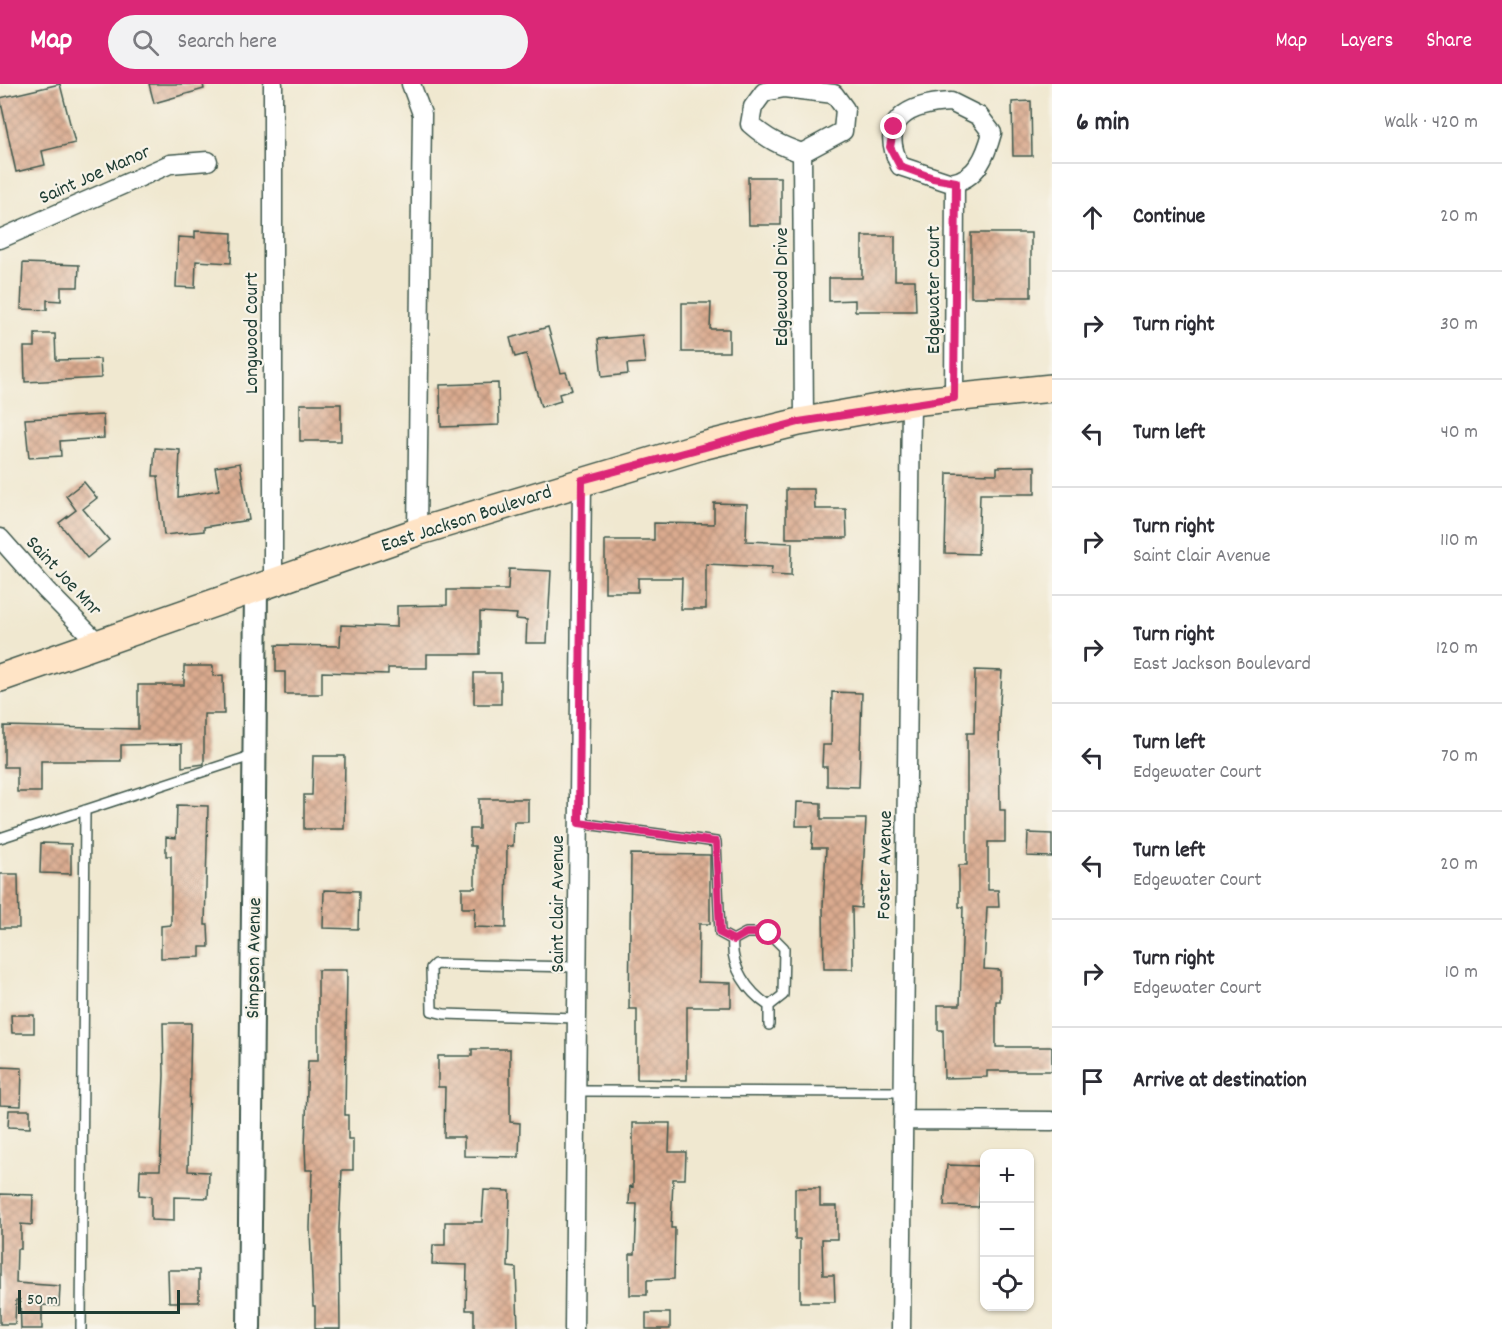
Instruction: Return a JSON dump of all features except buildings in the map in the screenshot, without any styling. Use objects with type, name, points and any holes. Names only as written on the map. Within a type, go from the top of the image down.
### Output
[{"type":"main road","name":"East Jackson Boulevard","points":[[0,678],[417,532],[582,480],[804,421],[911,402],[1052,388]]},
{"type":"street","name":"Longwood Court","points":[[264,585],[273,84]]},
{"type":"street","points":[[411,84],[422,114],[417,532]]},
{"type":"street","points":[[784,88],[834,94],[844,109],[843,131],[802,153],[777,145],[750,124],[753,107],[764,92],[784,88]]},
{"type":"street","points":[[951,102],[978,116],[993,133],[986,156],[974,173],[956,182],[933,178],[900,166],[890,147],[894,127],[910,110],[924,104],[951,102]]},
{"type":"street","name":"Edgewood Drive","points":[[802,153],[804,421]]},
{"type":"street","name":"Saint Joe Manor","points":[[0,239],[170,164],[208,161]]},
{"type":"street","name":"Edgewater Court","points":[[954,398],[956,182]]},
{"type":"street","name":"Foster Avenue","points":[[901,1329],[911,402]]},
{"type":"street","name":"Saint Clair Avenue","points":[[574,1329],[582,480]]},
{"type":"street","name":"Saint Joe Mnr","points":[[0,538],[98,643]]},
{"type":"street","name":"Simpson Avenue","points":[[249,1329],[254,755],[264,585]]},
{"type":"street","points":[[903,1120],[1052,1121]]},
{"type":"lane","points":[[0,838],[254,755]]},
{"type":"lane","points":[[81,1329],[85,810]]},
{"type":"lane","points":[[579,823],[716,842],[720,933],[734,940]]},
{"type":"lane","points":[[734,940],[746,933],[769,933],[783,948],[783,995],[769,1006]]},
{"type":"lane","points":[[734,940],[732,954],[751,993],[769,1006]]},
{"type":"lane","points":[[577,1018],[444,1014],[432,1011],[431,968],[435,964],[578,967]]},
{"type":"lane","points":[[769,1006],[769,1025]]},
{"type":"lane","points":[[577,1091],[903,1092]]},
{"type":"route","points":[[769,933],[746,933],[734,940],[720,933],[716,842],[579,823],[582,480],[702,446],[799,422],[911,402],[954,398],[956,182],[951,183],[933,178],[900,166],[890,147],[894,127]]}]
